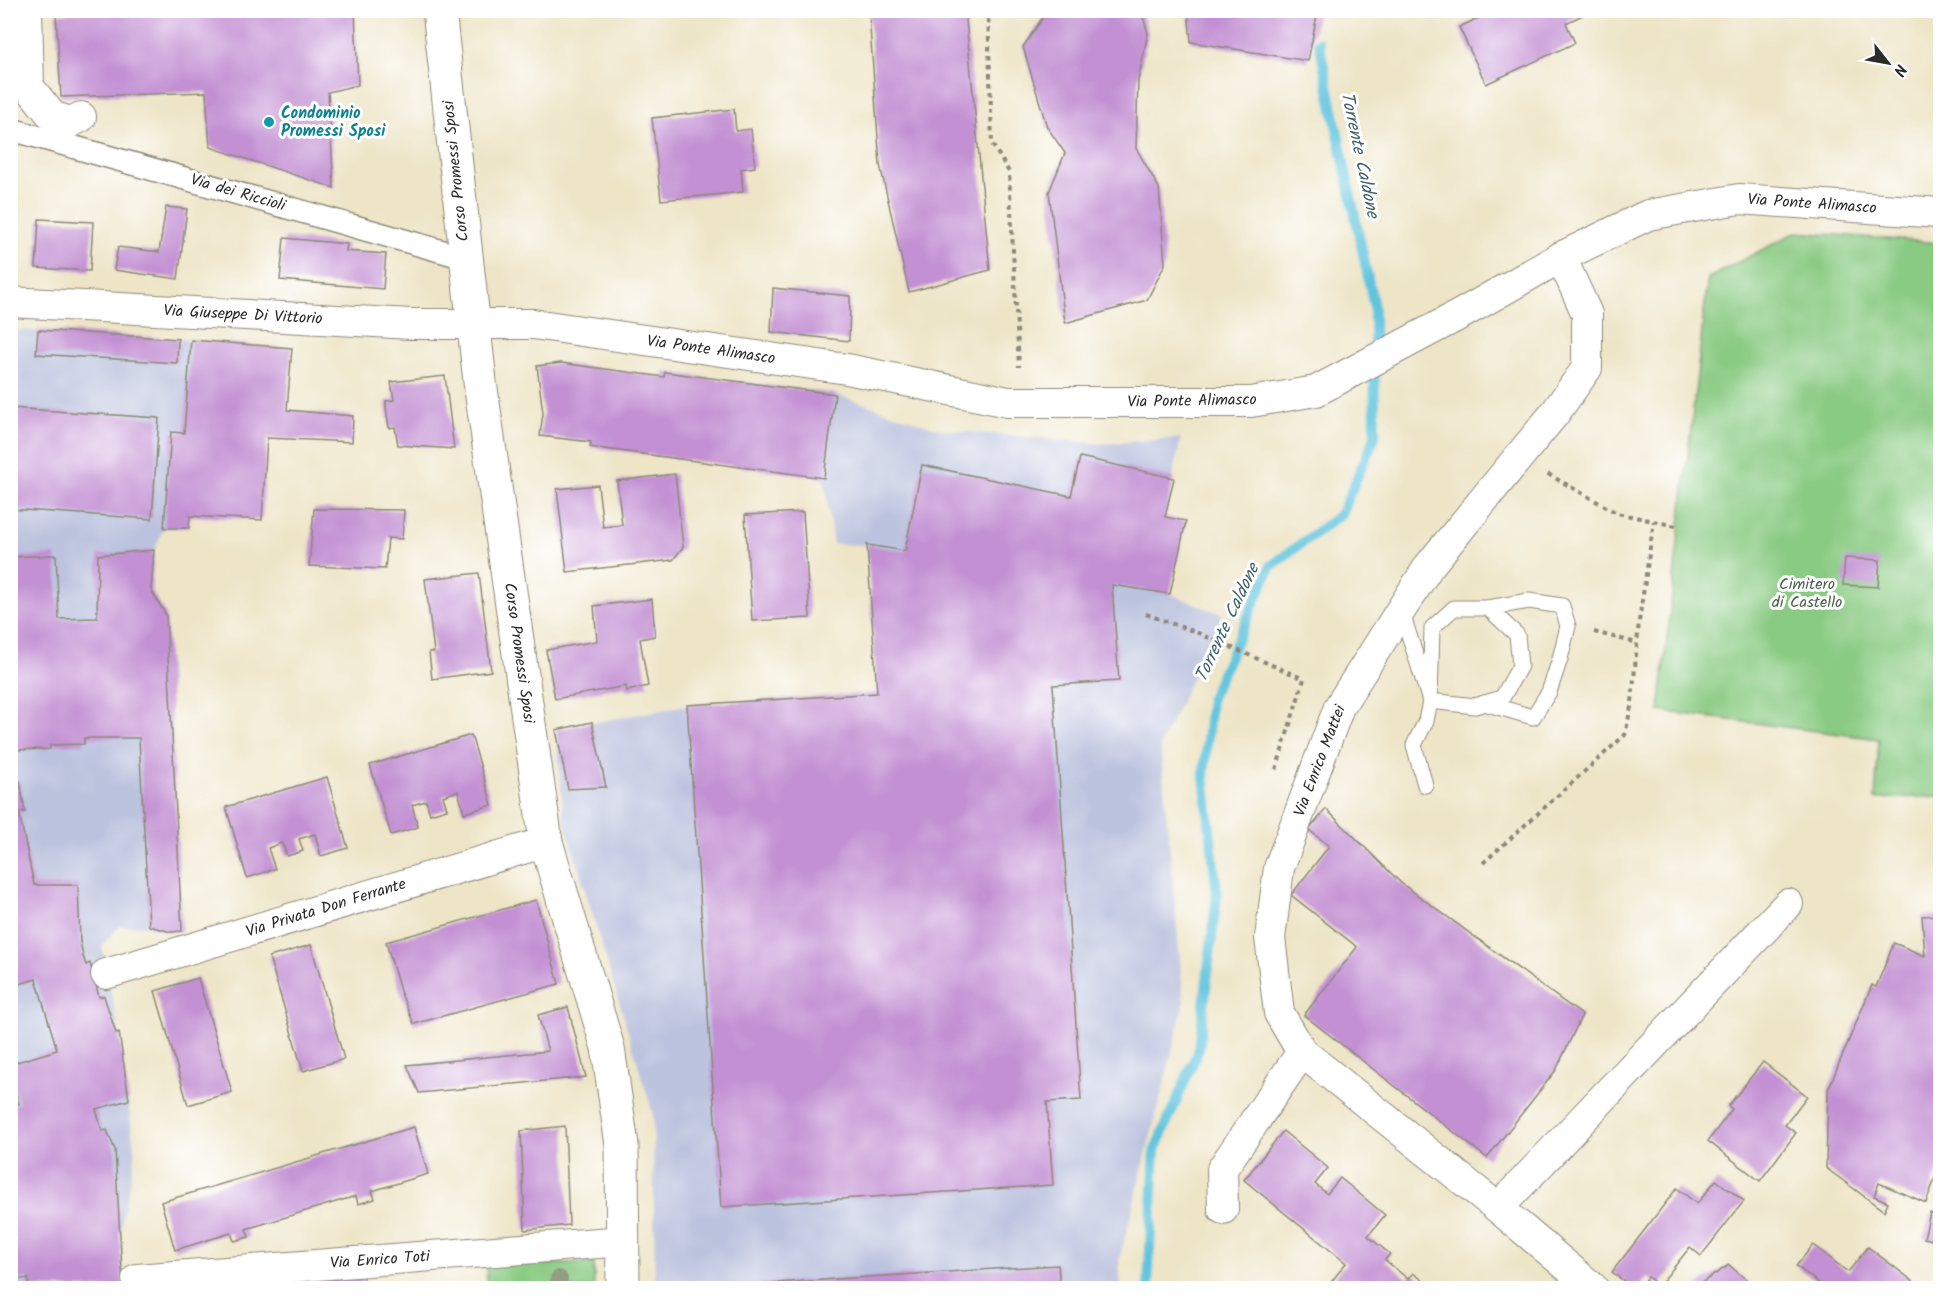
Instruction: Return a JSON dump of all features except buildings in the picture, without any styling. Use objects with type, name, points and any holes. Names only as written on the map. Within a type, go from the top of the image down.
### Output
[{"type":"street","points":[[27,10],[29,87],[53,117],[71,123],[81,117]]},
{"type":"street","name":"Corso Promessi Sposi","points":[[439,10],[480,382],[546,842],[609,1048],[622,1145],[623,1288]]},
{"type":"street","name":"Via dei Riccioli","points":[[10,129],[466,258]]},
{"type":"street","name":"Via Ponte Alimasco","points":[[475,323],[533,324],[847,369],[1018,403],[1251,402],[1316,391],[1461,314],[1561,257],[1648,215],[1738,199],[1941,213]]},
{"type":"street","name":"Via Enrico Mattei","points":[[1561,257],[1587,314],[1587,368],[1555,413],[1429,566],[1339,707],[1279,868],[1270,938],[1279,1014],[1302,1052],[1498,1208],[1593,1288]]},
{"type":"street","name":"Via Giuseppe Di Vittorio","points":[[10,302],[411,324],[475,323]]},
{"type":"street","name":"Via Privata Don Ferrante","points":[[106,974],[546,842]]},
{"type":"street","points":[[1498,1208],[1788,904]]},
{"type":"street","points":[[1223,1209],[1222,1169],[1302,1052]]},
{"type":"street","name":"Via Enrico Toti","points":[[137,1279],[624,1241]]},
{"type":"lane","points":[[1425,785],[1414,745],[1426,721],[1430,701],[1432,628],[1454,608],[1488,608],[1529,601],[1562,606],[1568,626],[1549,692],[1533,717],[1484,703]]},
{"type":"lane","points":[[1430,701],[1475,706],[1502,698],[1520,666],[1517,635],[1488,608]]},
{"type":"lane","points":[[1401,610],[1430,701]]},
{"type":"path","points":[[988,10],[992,144],[1010,172],[1020,338],[1018,403]]},
{"type":"path","points":[[1524,451],[1543,471],[1617,513],[1680,527]]},
{"type":"path","points":[[1483,863],[1624,735],[1632,702],[1637,643],[1654,521]]},
{"type":"path","points":[[1146,614],[1198,633],[1304,679]]},
{"type":"path","points":[[1568,626],[1637,643]]},
{"type":"shaded area","points":[[11,330],[191,340],[184,433],[171,432],[164,528],[154,551],[151,590],[166,615],[182,931],[171,932],[149,926],[119,926],[102,946],[119,1032],[135,1156],[120,1233],[123,1288],[11,1288]]},
{"type":"shaded area","points":[[835,394],[939,429],[1100,444],[1181,438],[1165,517],[1186,521],[1170,594],[1222,614],[1160,745],[1184,1004],[1119,1261],[1121,1288],[655,1288],[653,1114],[564,820],[556,730],[687,705],[877,693],[867,545],[833,544],[824,478]]},
{"type":"green space","name":"Cimitero di Castello","points":[[1796,232],[1940,243],[1940,796],[1875,799],[1879,739],[1659,711],[1708,278]]},
{"type":"green space","points":[[594,1263],[594,1288],[487,1288],[486,1265]]},
{"type":"waterway","name":"Torrente Caldone","points":[[1148,1288],[1155,1150],[1199,1049],[1217,893],[1204,775],[1211,698],[1271,566],[1341,514],[1375,437],[1374,307],[1319,42]]},
{"type":"place","name":"Condominio Promessi Sposi","points":[[269,122]]}]
